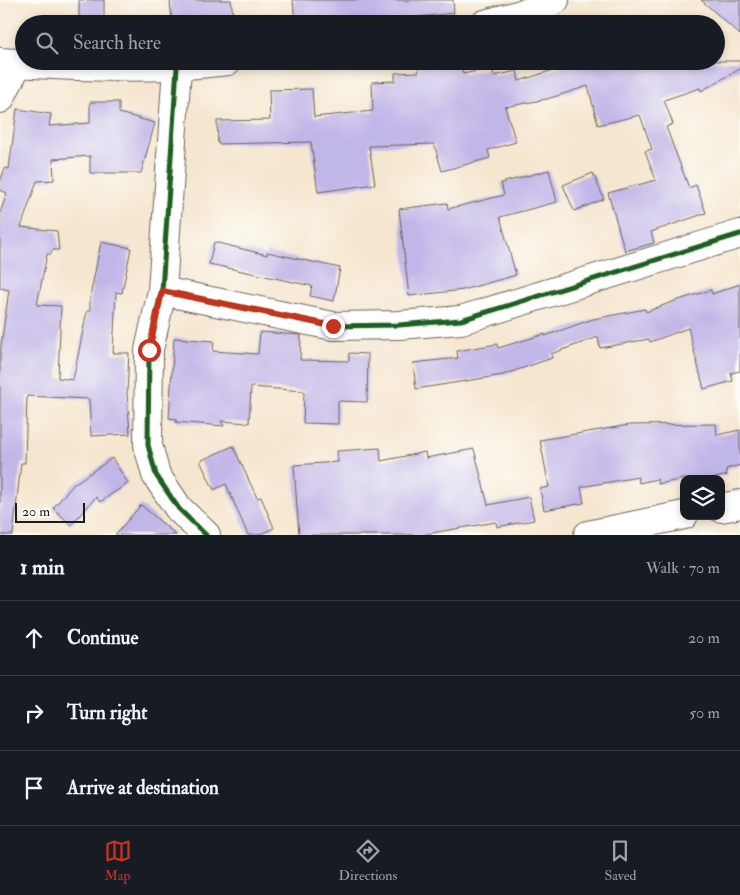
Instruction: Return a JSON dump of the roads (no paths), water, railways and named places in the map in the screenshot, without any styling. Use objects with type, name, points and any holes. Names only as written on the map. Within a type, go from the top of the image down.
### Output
[{"type":"street","points":[[518,15],[532,11],[555,0]]},
{"type":"street","points":[[0,99],[9,62]]},
{"type":"street","points":[[177,70],[162,291],[149,350],[148,445],[156,475],[180,509],[206,535]]},
{"type":"street","points":[[162,291],[333,326],[399,325],[452,320],[740,234]]},
{"type":"street","points":[[725,507],[740,504]]},
{"type":"street","points":[[588,535],[680,516]]}]
